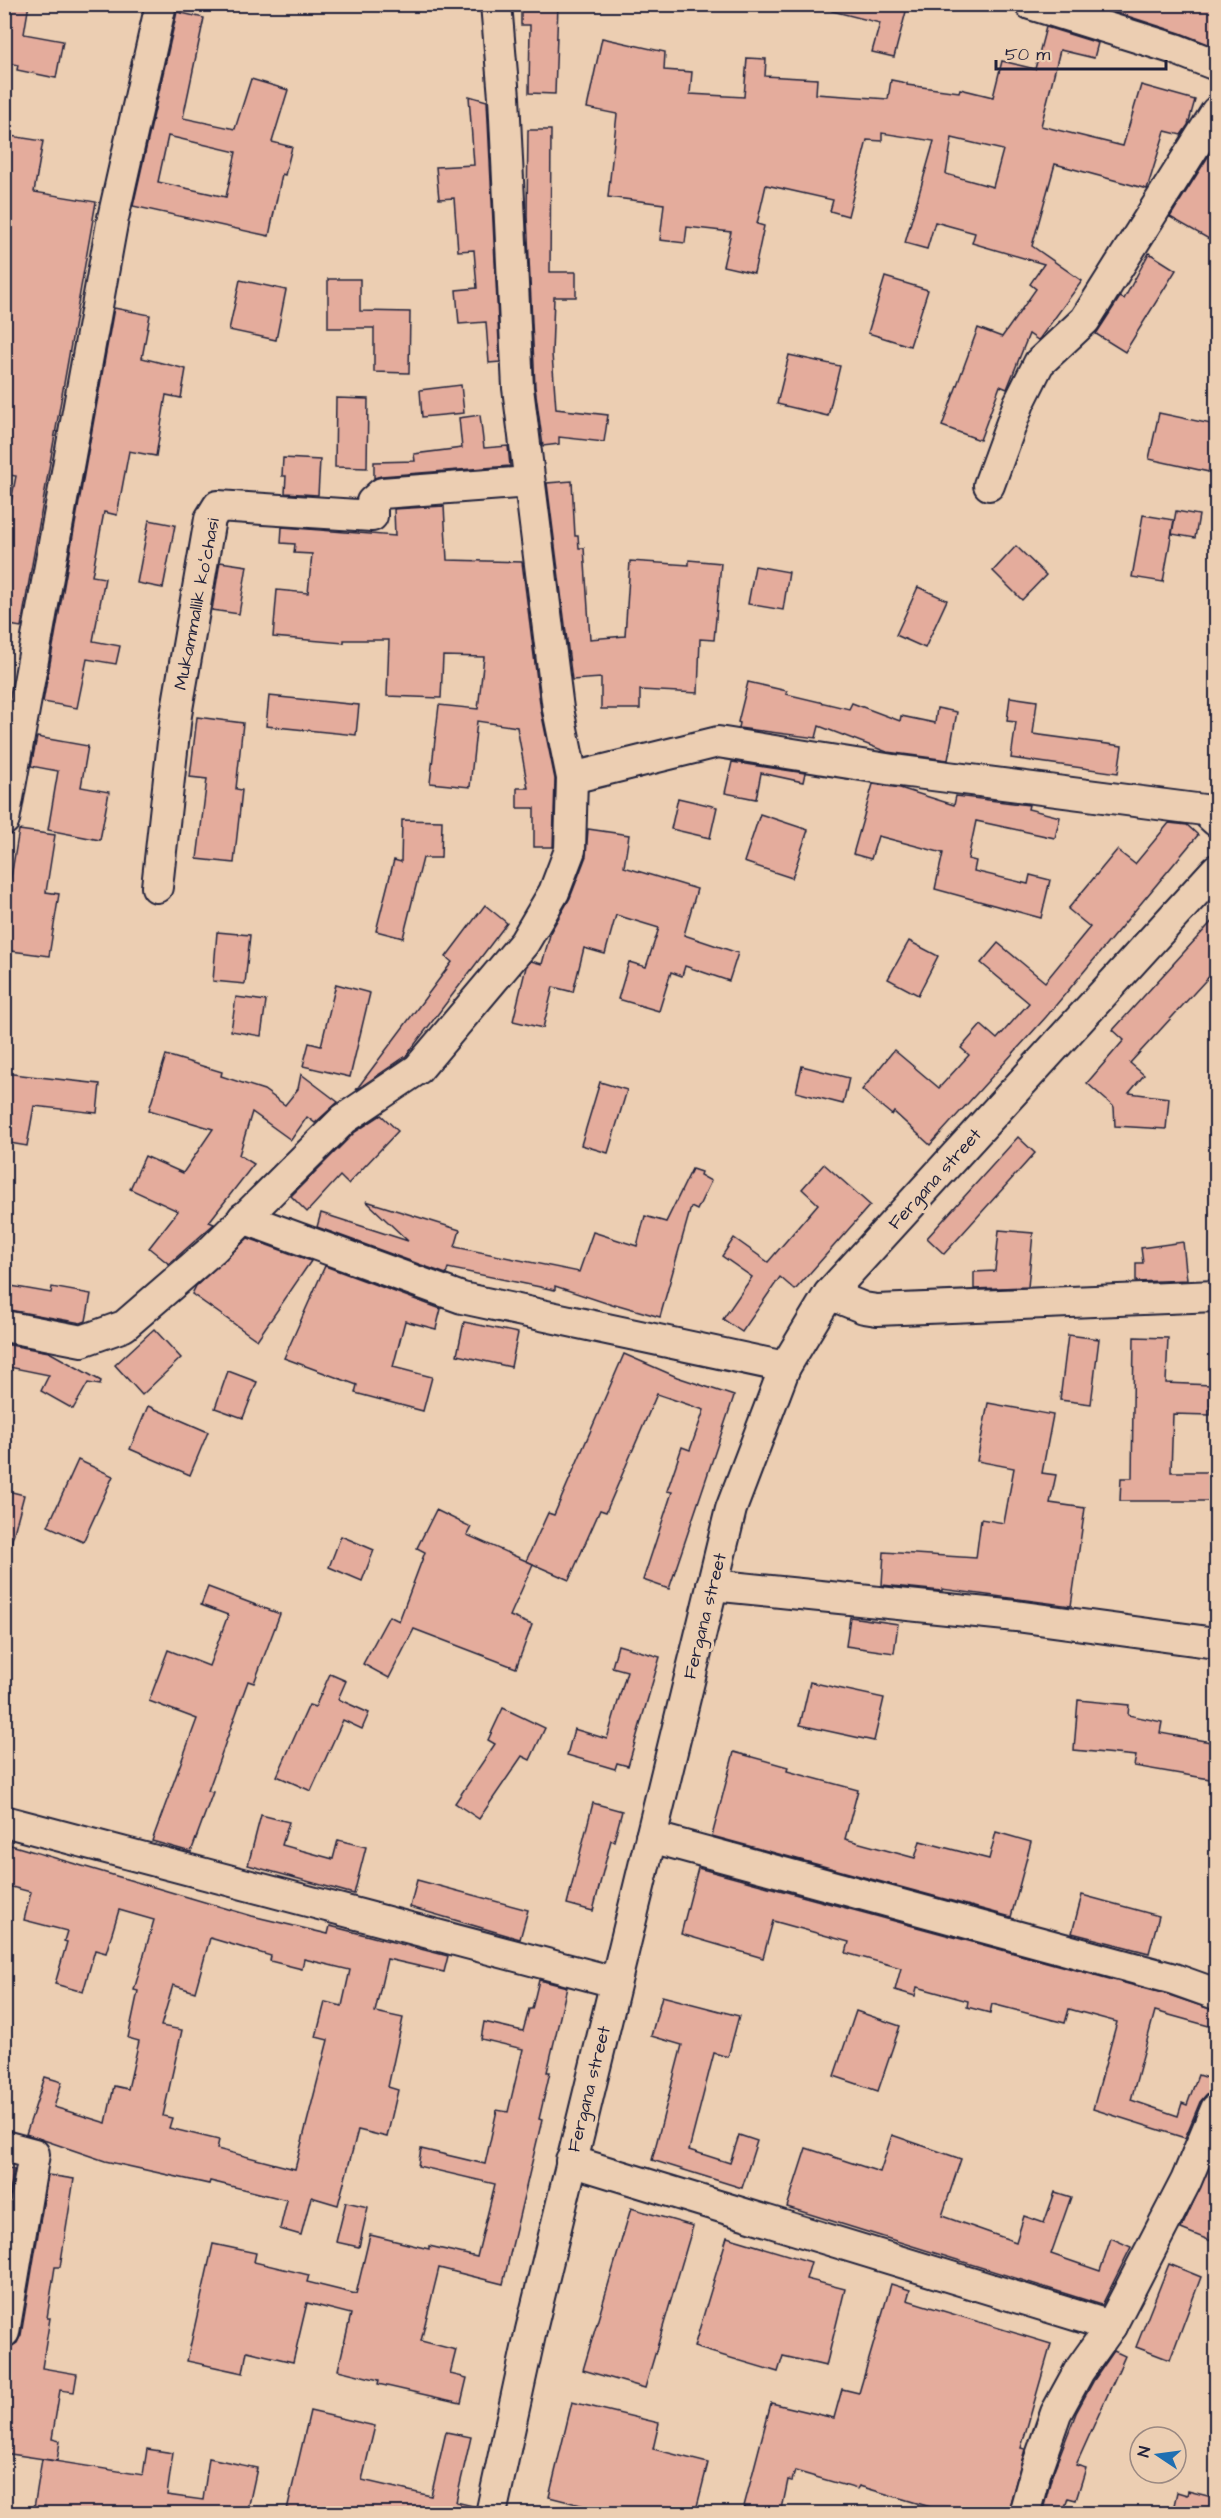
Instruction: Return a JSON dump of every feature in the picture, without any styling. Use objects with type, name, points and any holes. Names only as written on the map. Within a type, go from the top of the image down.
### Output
[{"type":"street","points":[[4,820],[113,218],[161,4]]},
{"type":"street","points":[[4,1326],[82,1341],[124,1326],[212,1250],[344,1119],[418,1069],[524,943],[554,891],[570,850],[572,778],[558,709],[518,388],[504,98],[496,4]]},
{"type":"street","points":[[1030,4],[1175,49],[1216,65]]},
{"type":"street","points":[[989,485],[1019,403],[1039,363],[1085,320],[1216,112]]},
{"type":"street","name":"Mukammallik koʻchasi","points":[[157,887],[176,716],[210,519],[218,506],[372,516],[372,502],[382,493],[529,482]]},
{"type":"street","points":[[572,778],[718,742],[893,770],[1204,810],[1216,821]]},
{"type":"street","name":"Fergana street","points":[[491,2514],[571,2161],[731,1509],[785,1367],[829,1294],[1216,870]]},
{"type":"street","points":[[243,1218],[462,1298],[785,1367]]},
{"type":"street","points":[[829,1294],[864,1308],[877,1310],[1216,1296]]},
{"type":"street","points":[[712,1585],[1017,1616],[1216,1643]]},
{"type":"street","points":[[4,1821],[615,1982]]},
{"type":"street","points":[[651,1837],[1174,1979],[1216,1994]]},
{"type":"street","points":[[1024,2514],[1036,2470],[1056,2413],[1078,2371],[1110,2326],[1186,2181],[1216,2109]]},
{"type":"street","points":[[4,2146],[34,2154],[4,2332]]},
{"type":"street","points":[[571,2161],[1110,2326]]},
{"type":"building","points":[[4,4],[29,4],[24,34],[63,41],[56,78],[17,70],[18,65],[4,62]]},
{"type":"building","points":[[521,4],[558,4],[555,94],[529,93],[530,25],[521,25]]},
{"type":"building","points":[[833,4],[908,4],[894,57],[872,52],[880,23],[832,11]]},
{"type":"building","points":[[1090,4],[1216,4],[1216,47],[1180,33]]},
{"type":"building","points":[[177,12],[204,18],[183,118],[235,129],[251,79],[288,90],[272,142],[292,147],[285,175],[282,174],[269,236],[133,206]],"holes":[[[168,136],[236,152],[226,197],[158,182]]]},
{"type":"building","points":[[1046,27],[1098,43],[1094,58],[1060,50],[1041,126],[1123,146],[1141,85],[1195,100],[1188,125],[1181,135],[1165,131],[1147,189],[1055,164],[1032,246],[1082,281],[1038,340],[1029,334],[1007,389],[1000,386],[980,440],[942,426],[978,328],[1002,337],[1036,289],[1030,284],[1044,264],[972,243],[975,233],[935,222],[927,249],[905,243],[934,141],[882,133],[882,141],[867,140],[848,216],[830,211],[833,200],[766,185],[757,224],[764,226],[754,273],[723,266],[731,232],[687,227],[685,243],[660,240],[664,204],[608,197],[617,114],[587,108],[602,38],[665,52],[664,70],[692,72],[690,94],[744,97],[747,58],[766,59],[765,76],[817,79],[816,94],[888,99],[891,80],[907,83],[907,85],[959,92],[960,89],[993,97],[1002,61],[1035,69]],"holes":[[[952,138],[1003,150],[993,187],[946,174]]]},
{"type":"building","points":[[469,96],[487,101],[500,362],[489,363],[486,322],[459,324],[456,290],[477,288],[474,250],[458,251],[454,198],[439,199],[436,167],[474,165]]},
{"type":"building","points":[[528,130],[551,130],[550,272],[576,272],[576,297],[554,297],[552,354],[556,409],[608,415],[604,442],[559,437],[559,444],[543,446],[535,387],[527,216]]},
{"type":"building","points":[[4,135],[43,141],[34,192],[96,202],[21,627],[4,624],[4,559],[8,537],[4,537],[4,517],[8,517],[16,476],[4,474]]},
{"type":"building","points":[[1216,144],[1216,243],[1170,217]]},
{"type":"building","points":[[1149,253],[1176,270],[1125,352],[1096,334],[1120,297],[1124,299]]},
{"type":"building","points":[[885,277],[928,290],[910,346],[868,333]]},
{"type":"building","points":[[328,279],[360,279],[360,311],[410,312],[409,373],[374,372],[374,328],[328,328]]},
{"type":"building","points":[[240,280],[286,290],[276,340],[229,330]]},
{"type":"building","points":[[114,308],[150,315],[142,358],[186,369],[181,398],[166,395],[156,456],[129,451],[117,515],[104,512],[92,576],[105,578],[93,641],[120,646],[116,664],[87,659],[77,708],[43,702]]},
{"type":"building","points":[[789,355],[840,366],[828,416],[777,404]]},
{"type":"building","points":[[461,385],[464,413],[422,417],[420,390]]},
{"type":"building","points":[[336,398],[368,399],[367,468],[335,467]]},
{"type":"building","points":[[1159,413],[1216,425],[1216,439],[1209,472],[1149,459]]},
{"type":"building","points":[[480,415],[484,448],[508,446],[510,466],[374,478],[374,462],[415,461],[414,454],[462,448],[459,418]]},
{"type":"building","points":[[283,458],[320,460],[318,495],[285,493],[286,476],[282,476]]},
{"type":"building","points":[[572,481],[575,536],[578,536],[579,548],[584,548],[590,639],[625,636],[630,561],[689,565],[689,560],[721,563],[714,640],[700,639],[698,693],[640,690],[640,709],[601,709],[601,678],[572,680],[547,483]]},
{"type":"building","points":[[444,506],[447,560],[522,562],[541,711],[555,779],[553,847],[534,847],[534,808],[517,808],[517,788],[528,788],[517,727],[477,721],[470,787],[430,783],[439,705],[478,709],[484,657],[443,656],[441,698],[387,696],[389,640],[344,640],[344,643],[273,637],[277,590],[308,593],[312,554],[294,553],[295,544],[281,543],[282,527],[395,536],[394,509]]},
{"type":"building","points":[[1176,511],[1199,515],[1195,538],[1172,534]]},
{"type":"building","points":[[1143,515],[1174,520],[1163,582],[1132,577]]},
{"type":"building","points":[[149,520],[175,525],[163,588],[137,583]]},
{"type":"building","points":[[1016,546],[1046,575],[1022,600],[993,571]]},
{"type":"building","points":[[220,562],[247,566],[239,614],[212,610]]},
{"type":"building","points":[[755,566],[789,572],[783,610],[748,604]]},
{"type":"building","points":[[918,587],[947,600],[925,648],[896,635]]},
{"type":"building","points":[[748,682],[849,709],[852,703],[900,721],[901,716],[935,723],[937,708],[957,712],[948,760],[887,752],[819,726],[816,738],[739,728],[740,723],[738,722]]},
{"type":"building","points":[[269,696],[359,705],[356,735],[266,726]]},
{"type":"building","points":[[1010,697],[1037,701],[1033,734],[1122,746],[1118,773],[1011,758],[1016,722],[1007,721]]},
{"type":"building","points":[[197,717],[243,723],[236,789],[242,790],[234,863],[197,859],[207,779],[190,777]]},
{"type":"building","points":[[37,737],[88,746],[81,787],[109,792],[100,840],[48,830],[58,771],[31,766]]},
{"type":"building","points":[[732,762],[805,773],[803,782],[761,773],[756,799],[725,793]]},
{"type":"building","points":[[873,784],[900,788],[954,805],[956,796],[1029,805],[1028,809],[1060,817],[1055,838],[976,821],[968,859],[976,861],[974,871],[1028,884],[1030,875],[1050,880],[1041,918],[935,889],[943,853],[878,836],[871,859],[853,854]]},
{"type":"building","points":[[678,798],[717,807],[710,838],[671,829]]},
{"type":"building","points":[[760,814],[808,830],[792,878],[744,862]]},
{"type":"building","points":[[402,820],[442,821],[441,858],[423,858],[403,938],[376,931],[394,860],[401,862]]},
{"type":"building","points":[[1169,823],[1187,825],[1198,835],[1046,1017],[930,1145],[894,1112],[892,1115],[862,1090],[894,1050],[939,1088],[969,1055],[961,1048],[981,1025],[997,1039],[1029,1003],[981,963],[998,943],[1045,982],[1090,927],[1068,909],[1117,850],[1135,864]]},
{"type":"building","points":[[588,829],[629,835],[624,867],[697,889],[684,935],[738,953],[729,981],[685,966],[682,976],[671,972],[659,1011],[618,999],[629,962],[646,967],[659,928],[616,915],[605,954],[584,948],[573,992],[553,987],[543,1028],[513,1021],[526,967],[531,961],[542,964],[551,931],[570,898],[586,856]]},
{"type":"building","points":[[19,830],[55,835],[46,892],[59,894],[49,956],[4,950],[4,919]]},
{"type":"building","points":[[485,905],[507,923],[406,1056],[356,1090],[452,962],[446,957]]},
{"type":"building","points":[[1216,917],[1216,969],[1130,1063],[1144,1075],[1129,1093],[1169,1098],[1166,1129],[1115,1126],[1114,1107],[1087,1083],[1124,1040],[1113,1030]]},
{"type":"building","points":[[217,932],[250,935],[245,984],[213,981]]},
{"type":"building","points":[[909,941],[938,956],[918,995],[888,979]]},
{"type":"building","points":[[336,984],[370,993],[350,1077],[303,1066],[309,1043],[321,1046]]},
{"type":"building","points":[[236,997],[266,1001],[261,1036],[231,1031]]},
{"type":"building","points":[[166,1055],[222,1072],[221,1076],[264,1090],[285,1105],[298,1089],[301,1074],[338,1102],[315,1123],[307,1117],[291,1140],[252,1112],[239,1155],[254,1164],[209,1222],[214,1224],[169,1264],[149,1248],[178,1211],[130,1189],[145,1156],[183,1173],[213,1129],[149,1110]]},
{"type":"building","points":[[802,1066],[849,1078],[843,1104],[796,1092]]},
{"type":"building","points":[[4,1073],[100,1084],[97,1113],[34,1106],[27,1146],[4,1142]]},
{"type":"building","points":[[600,1082],[627,1090],[608,1153],[581,1145]]},
{"type":"building","points":[[381,1115],[398,1131],[348,1184],[340,1176],[307,1212],[291,1196],[355,1132]]},
{"type":"building","points":[[1018,1137],[1035,1153],[944,1254],[927,1238]]},
{"type":"building","points":[[824,1164],[870,1205],[795,1290],[780,1277],[742,1332],[723,1319],[752,1277],[722,1256],[734,1238],[768,1262],[818,1204],[802,1189]]},
{"type":"building","points":[[692,1169],[701,1172],[700,1175],[711,1181],[697,1210],[691,1207],[660,1317],[615,1304],[615,1306],[555,1286],[555,1290],[448,1268],[446,1274],[317,1227],[321,1213],[408,1241],[366,1201],[460,1230],[455,1247],[579,1272],[593,1232],[637,1246],[645,1216],[666,1222]]},
{"type":"building","points":[[999,1230],[1033,1233],[1028,1287],[974,1289],[974,1272],[995,1271]]},
{"type":"building","points":[[248,1238],[311,1261],[257,1340],[192,1294],[196,1286]]},
{"type":"building","points":[[1183,1242],[1187,1280],[1136,1282],[1136,1263],[1143,1263],[1141,1248]]},
{"type":"building","points":[[325,1266],[441,1309],[436,1329],[405,1321],[393,1367],[432,1377],[423,1411],[355,1393],[357,1385],[284,1358]]},
{"type":"building","points":[[11,1286],[51,1293],[52,1287],[91,1294],[86,1321],[81,1323],[4,1309],[4,1298],[8,1298]]},
{"type":"building","points":[[464,1322],[518,1333],[511,1367],[457,1355]]},
{"type":"building","points":[[154,1329],[181,1358],[142,1395],[115,1365]]},
{"type":"building","points":[[1068,1335],[1099,1339],[1091,1404],[1060,1400]]},
{"type":"building","points":[[1134,1337],[1168,1338],[1166,1383],[1211,1385],[1210,1415],[1173,1414],[1171,1472],[1215,1472],[1215,1501],[1120,1501],[1121,1478],[1132,1478]]},
{"type":"building","points":[[4,1344],[49,1352],[101,1381],[100,1385],[88,1383],[73,1409],[41,1391],[49,1375],[4,1366]]},
{"type":"building","points":[[624,1354],[677,1377],[734,1396],[669,1589],[643,1580],[672,1492],[667,1491],[682,1447],[690,1450],[704,1410],[657,1394],[606,1512],[600,1510],[569,1580],[526,1561],[548,1513],[554,1515]]},
{"type":"building","points":[[228,1371],[257,1382],[243,1418],[215,1408]]},
{"type":"building","points":[[988,1403],[1053,1415],[1042,1473],[1056,1475],[1050,1503],[1085,1508],[1071,1606],[942,1589],[942,1591],[882,1585],[884,1552],[976,1558],[981,1519],[1004,1523],[1014,1468],[977,1461]]},
{"type":"building","points":[[148,1406],[208,1432],[190,1475],[130,1449]]},
{"type":"building","points":[[78,1460],[113,1476],[83,1542],[48,1526]]},
{"type":"building","points":[[4,1490],[24,1495],[11,1544],[4,1543]]},
{"type":"building","points":[[436,1510],[471,1527],[467,1535],[533,1564],[510,1616],[532,1625],[516,1668],[414,1629],[389,1678],[363,1664],[389,1616],[399,1621],[425,1552],[417,1548]]},
{"type":"building","points":[[341,1536],[374,1550],[362,1581],[329,1567]]},
{"type":"building","points":[[208,1587],[280,1614],[254,1683],[248,1681],[208,1791],[213,1792],[191,1852],[152,1841],[197,1719],[149,1701],[168,1650],[209,1666],[228,1615],[201,1605]]},
{"type":"building","points":[[850,1617],[898,1624],[894,1653],[846,1646]]},
{"type":"building","points":[[618,1645],[660,1657],[628,1766],[617,1763],[615,1769],[567,1755],[574,1729],[607,1739],[627,1671],[612,1667]]},
{"type":"building","points":[[330,1674],[346,1681],[338,1699],[369,1713],[362,1729],[343,1720],[311,1791],[277,1776],[309,1705],[315,1707]]},
{"type":"building","points":[[810,1682],[884,1698],[874,1741],[800,1725]]},
{"type":"building","points":[[1078,1700],[1129,1705],[1128,1715],[1162,1722],[1160,1733],[1216,1743],[1216,1780],[1134,1766],[1136,1756],[1074,1750]]},
{"type":"building","points":[[503,1708],[545,1728],[530,1760],[522,1756],[479,1819],[455,1803],[495,1744],[488,1740]]},
{"type":"building","points":[[734,1752],[788,1767],[787,1771],[858,1790],[845,1839],[915,1858],[920,1841],[989,1859],[996,1832],[1031,1842],[1011,1917],[712,1836]]},
{"type":"building","points":[[593,1803],[622,1811],[614,1841],[611,1840],[593,1911],[567,1904]]},
{"type":"building","points":[[261,1815],[289,1822],[282,1845],[333,1859],[338,1840],[366,1847],[354,1894],[248,1865]]},
{"type":"building","points":[[4,1843],[252,1916],[328,1934],[330,1926],[448,1956],[444,1972],[387,1959],[375,2012],[403,2018],[388,2087],[398,2090],[387,2137],[358,2130],[338,2205],[311,2197],[301,2235],[280,2229],[287,2200],[210,2181],[209,2184],[105,2161],[26,2134],[45,2077],[62,2082],[54,2107],[106,2123],[114,2086],[128,2089],[139,2041],[128,2038],[138,1991],[134,1990],[154,1920],[119,1910],[106,1953],[95,1950],[83,1992],[55,1984],[67,1942],[64,1941],[67,1931],[24,1920],[31,1892],[4,1885]],"holes":[[[210,1938],[271,1956],[270,1961],[302,1969],[304,1959],[350,1970],[342,2006],[325,2002],[316,2037],[328,2040],[295,2169],[217,2149],[219,2140],[169,2128],[172,2118],[163,2116],[182,2030],[161,2026],[173,1985],[195,1992]]]},
{"type":"building","points":[[698,1868],[1169,1995],[1216,2011],[1216,2028],[1155,2011],[1131,2100],[1178,2116],[1182,2103],[1187,2105],[1198,2075],[1216,2081],[1216,2092],[1206,2095],[1200,2102],[1185,2138],[1093,2109],[1117,2022],[1069,2009],[1065,2023],[992,2004],[990,2013],[967,2007],[968,2001],[917,1987],[915,1996],[895,1990],[901,1968],[846,1953],[849,1942],[773,1921],[763,1958],[681,1934]]},
{"type":"building","points":[[417,1880],[528,1910],[520,1939],[410,1907]]},
{"type":"building","points":[[1082,1895],[1159,1916],[1149,1953],[1072,1933]]},
{"type":"building","points":[[539,1980],[567,1987],[547,2072],[550,2072],[539,2119],[542,2120],[503,2284],[439,2268],[421,2341],[456,2350],[450,2374],[467,2378],[461,2403],[378,2384],[379,2380],[338,2370],[351,2314],[307,2303],[293,2362],[247,2351],[243,2373],[187,2361],[213,2244],[256,2253],[254,2262],[309,2275],[307,2282],[356,2294],[370,2235],[429,2249],[429,2246],[477,2257],[495,2184],[418,2166],[421,2149],[485,2164],[497,2110],[508,2112],[523,2049],[481,2039],[484,2022],[523,2031],[529,2009],[532,2009]]},
{"type":"building","points":[[662,1996],[739,2016],[728,2057],[714,2053],[689,2150],[730,2163],[739,2135],[757,2141],[742,2188],[652,2160],[682,2045],[651,2036]]},
{"type":"building","points":[[856,2011],[900,2026],[878,2091],[834,2076]]},
{"type":"building","points":[[892,2135],[961,2159],[942,2216],[1016,2242],[1024,2216],[1044,2223],[1055,2192],[1071,2197],[1051,2254],[1100,2271],[1111,2238],[1131,2247],[1102,2305],[787,2207],[806,2148],[880,2172]]},
{"type":"building","points":[[1216,2153],[1216,2243],[1181,2229]]},
{"type":"building","points":[[4,2168],[14,2169],[4,2225]]},
{"type":"building","points":[[48,2175],[74,2179],[60,2267],[55,2267],[42,2368],[77,2374],[74,2392],[60,2390],[52,2439],[60,2441],[57,2461],[4,2453],[4,2372],[9,2348],[17,2343],[21,2335]]},
{"type":"building","points":[[346,2202],[368,2207],[359,2247],[336,2242]]},
{"type":"building","points":[[631,2208],[693,2226],[645,2388],[583,2370]]},
{"type":"building","points":[[727,2237],[811,2262],[806,2279],[845,2289],[826,2366],[783,2356],[778,2372],[694,2347]]},
{"type":"building","points":[[1169,2264],[1201,2277],[1170,2360],[1136,2347]]},
{"type":"building","points":[[891,2284],[910,2290],[907,2300],[1051,2344],[1021,2448],[1025,2449],[1007,2514],[954,2514],[859,2486],[857,2489],[795,2471],[792,2481],[788,2480],[781,2514],[742,2514],[771,2403],[834,2418],[842,2389],[859,2393]]},
{"type":"building","points":[[1114,2351],[1125,2356],[1076,2465],[1086,2468],[1076,2500],[1068,2498],[1063,2514],[1042,2514],[1052,2475],[1076,2413],[1094,2380]]},
{"type":"building","points":[[572,2402],[659,2423],[653,2449],[708,2463],[695,2514],[616,2514],[549,2497]]},
{"type":"building","points":[[310,2411],[375,2426],[362,2480],[431,2496],[446,2432],[471,2437],[456,2502],[473,2506],[472,2514],[286,2514]]},
{"type":"building","points":[[147,2449],[173,2453],[167,2495],[203,2500],[209,2458],[257,2468],[247,2514],[70,2514],[34,2508],[42,2459],[143,2475]]},
{"type":"building","points":[[1188,2491],[1216,2498],[1216,2514],[1172,2514],[1177,2492],[1187,2495]]}]
